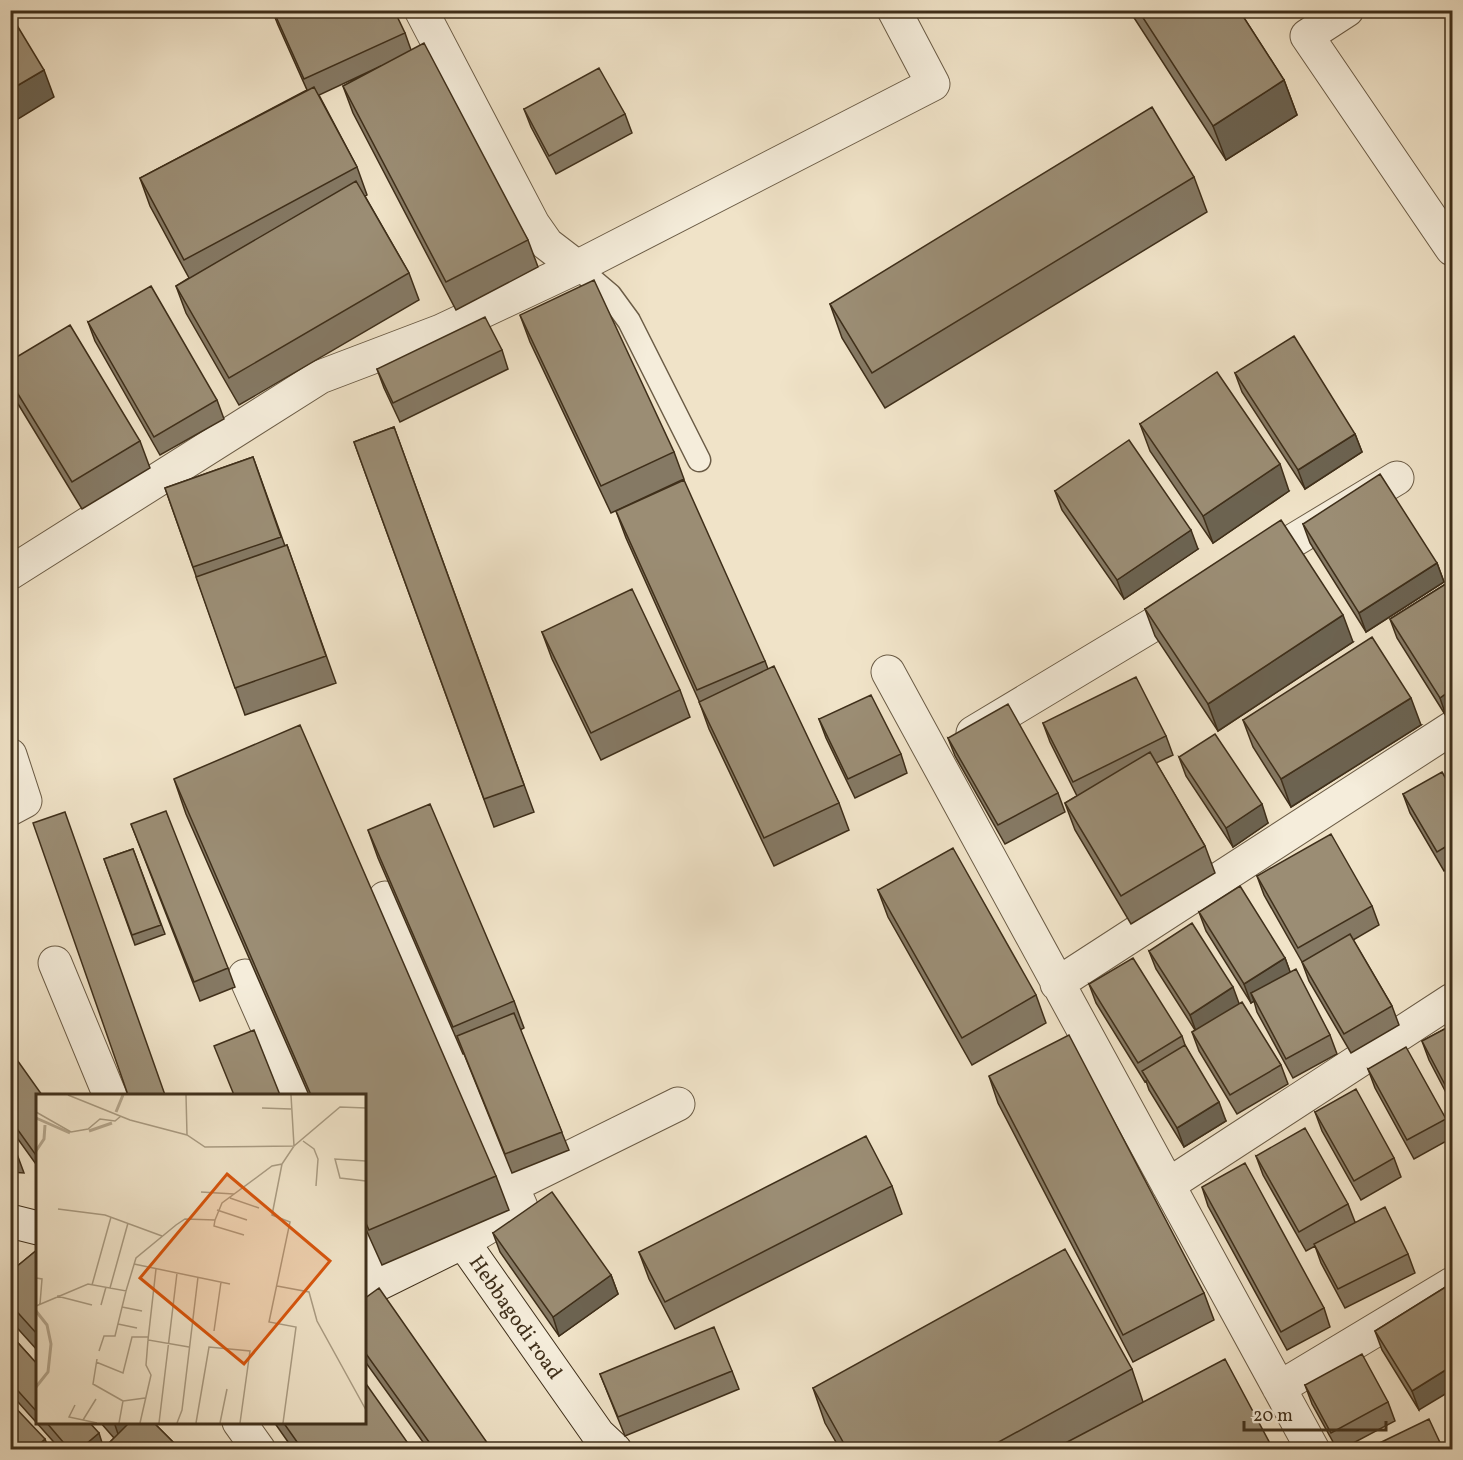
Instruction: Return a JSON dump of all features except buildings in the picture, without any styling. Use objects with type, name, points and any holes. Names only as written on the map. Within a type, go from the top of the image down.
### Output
[{"type":"street","points":[[421,10],[533,224],[547,244],[577,267]]},
{"type":"street","points":[[10,573],[320,377],[441,331],[577,267],[933,84],[894,10]]},
{"type":"street","points":[[1347,10],[1307,36],[1452,249]]},
{"type":"street","points":[[933,757],[1396,478]]},
{"type":"street","points":[[888,672],[1057,984],[1314,1449]]},
{"type":"street","points":[[1057,984],[1452,728]]},
{"type":"street","points":[[10,755],[25,801],[10,809]]},
{"type":"street","points":[[385,898],[521,1207],[463,1242]]},
{"type":"street","points":[[56,963],[110,1094]]},
{"type":"street","points":[[245,976],[298,1094]]},
{"type":"street","points":[[1168,1185],[1452,1000]]},
{"type":"street","points":[[512,1186],[678,1104]]},
{"type":"street","points":[[10,1221],[36,1228]]},
{"type":"street","name":"Hebbagodi road","points":[[366,1291],[463,1242],[598,1434],[615,1449]]},
{"type":"street","points":[[366,1248],[368,1252],[366,1291]]},
{"type":"street","points":[[1279,1388],[1452,1284]]},
{"type":"street","points":[[240,1424],[259,1449]]},
{"type":"lane","points":[[577,267],[610,295],[629,321],[699,460]]}]
